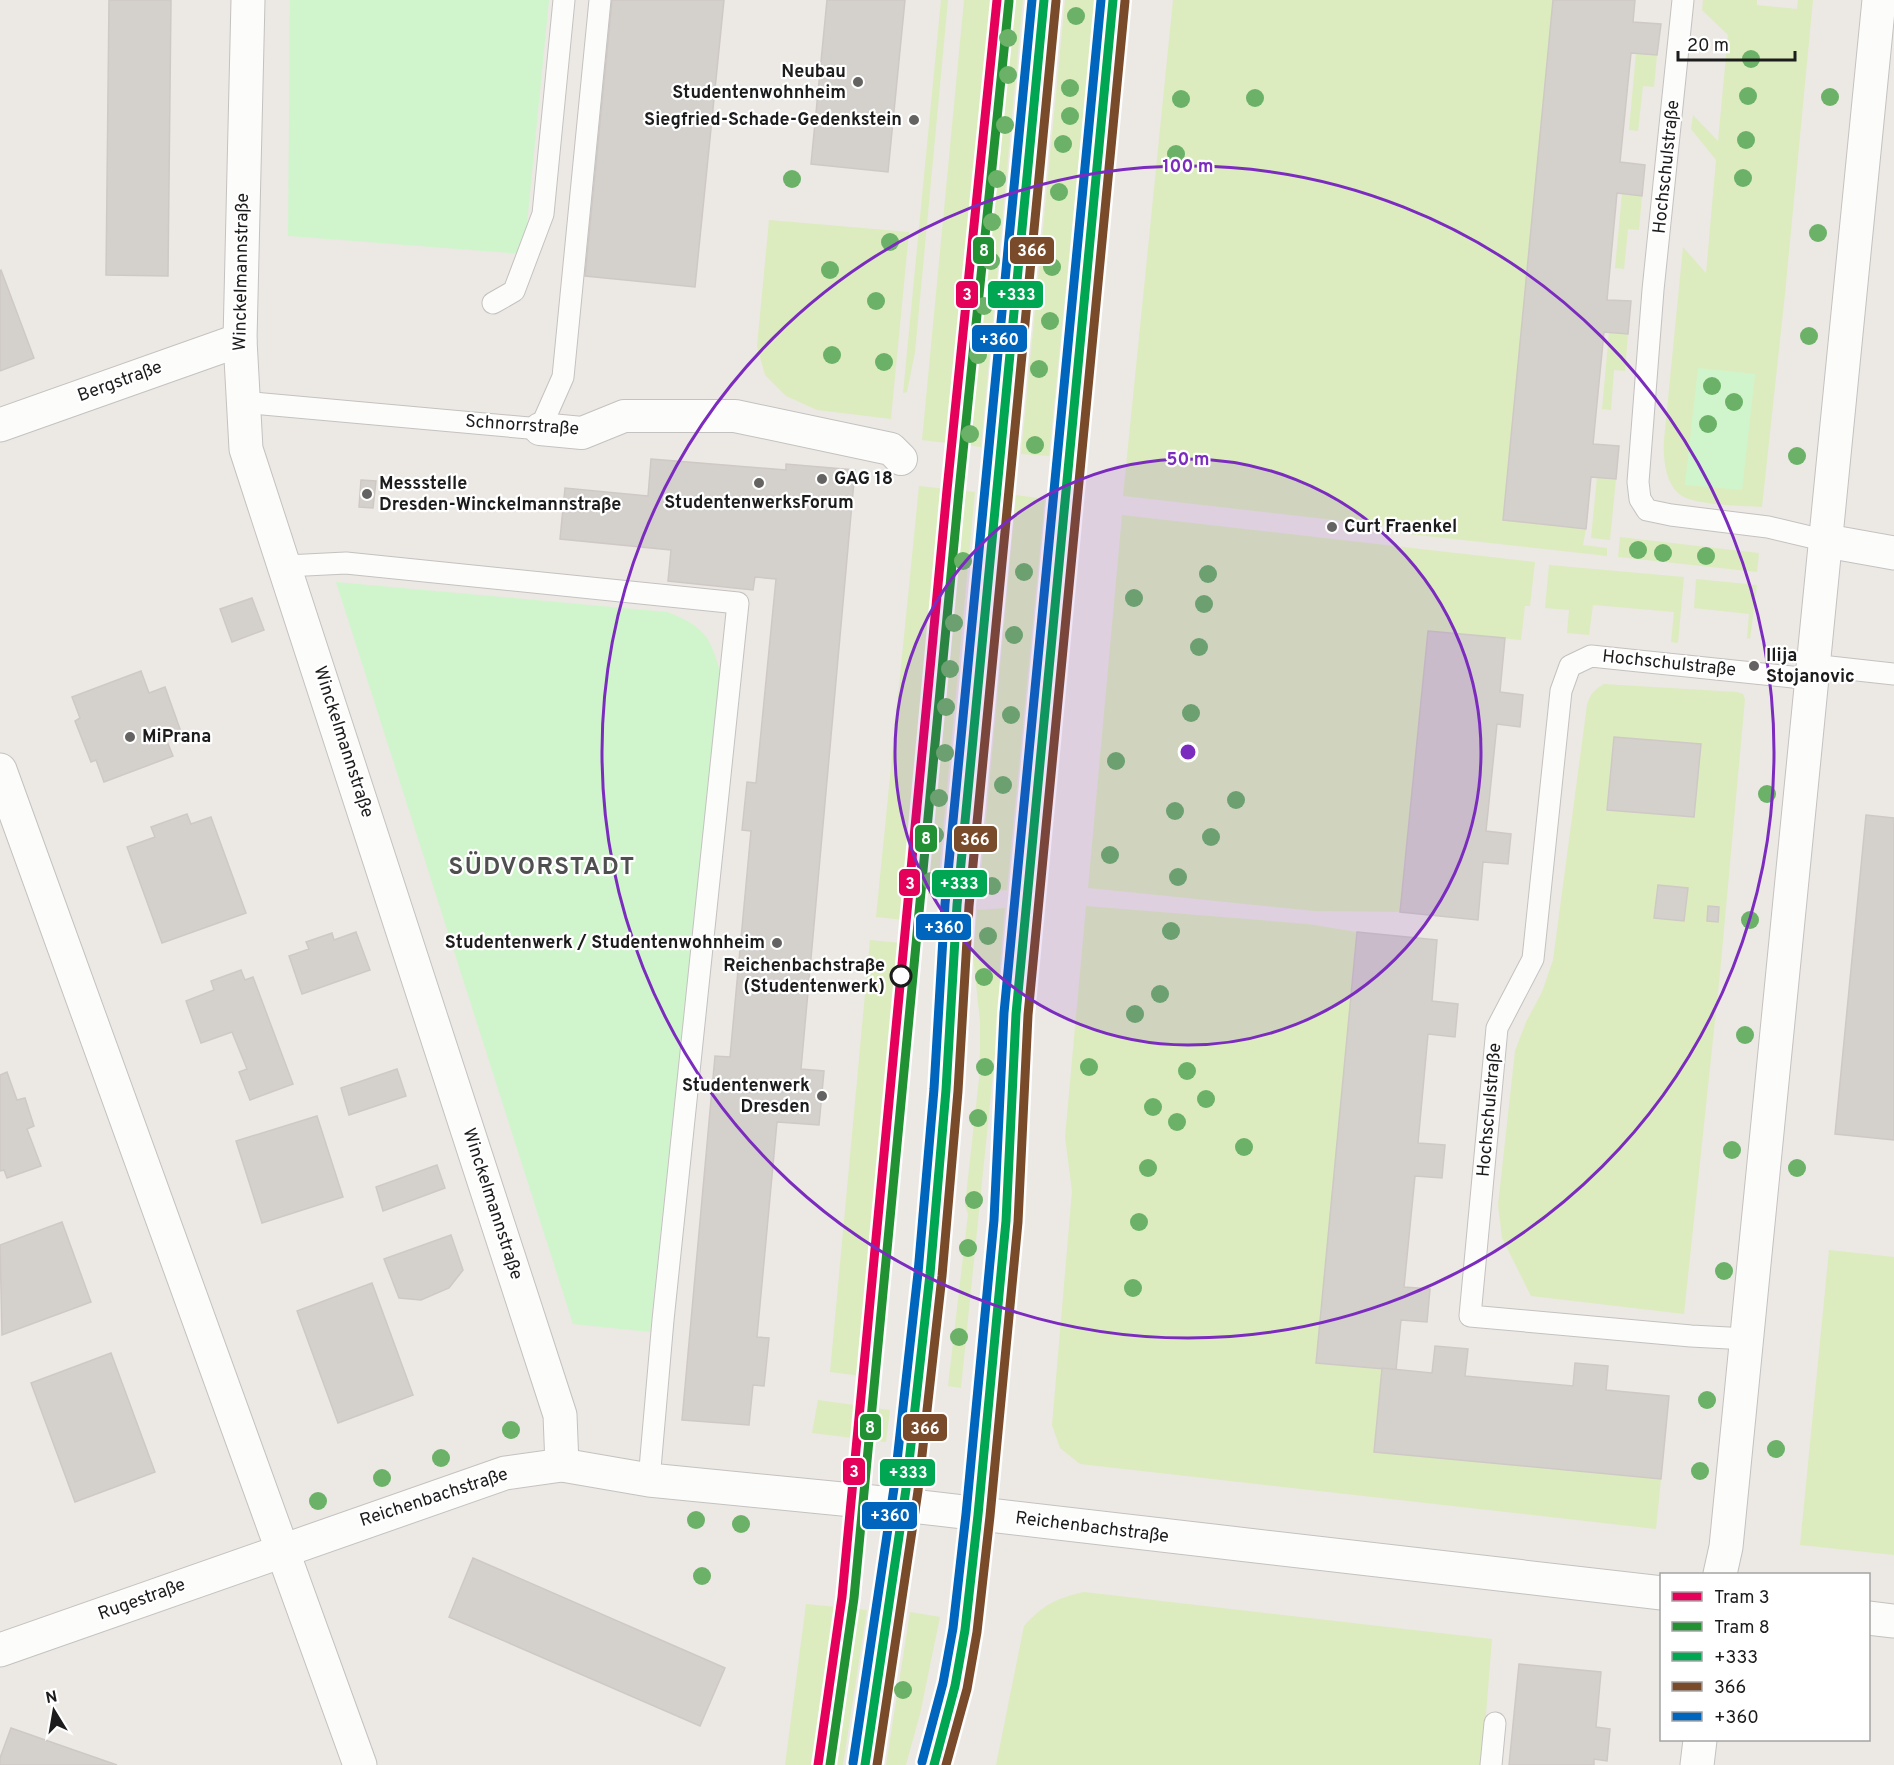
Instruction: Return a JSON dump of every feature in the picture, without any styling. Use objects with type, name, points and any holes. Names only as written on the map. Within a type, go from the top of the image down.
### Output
[{"type":"main road","points":[[865,1765],[903,1505],[925,1320],[953,1005],[957,905],[1044,0]]},
{"type":"main road","points":[[934,1765],[955,1686],[965,1630],[978,1515],[1006,1221],[1016,1014],[1113,0]]},
{"type":"street","name":"Winckelmannstraße","points":[[248,0],[240,340],[246,449],[286,566],[560,1415],[562,1465]]},
{"type":"street","points":[[1720,1573],[1726,1547],[1747,1339],[1879,0]]},
{"type":"street","name":"Bergstraße","points":[[0,425],[240,340]]},
{"type":"street","name":"Schnorrstraße","points":[[540,429],[582,433],[624,416],[735,417],[891,449],[901,459]]},
{"type":"street","points":[[1827,541],[1894,553]]},
{"type":"street","points":[[0,770],[360,1765]]},
{"type":"street","name":"Reichenbachstraße","points":[[284,1550],[505,1473],[562,1465],[649,1480],[903,1505],[1660,1593]]},
{"type":"street","name":"Rugestraße","points":[[0,1650],[284,1550]]},
{"type":"street","points":[[1870,1618],[1894,1621]]},
{"type":"street","points":[[1697,1765],[1700,1741]]},
{"type":"lane","points":[[493,303],[514,291],[543,214],[564,0]]},
{"type":"lane","points":[[540,429],[563,377],[600,0]]},
{"type":"lane","name":"Hochschulstraße","points":[[1683,0],[1653,290],[1638,482],[1640,499],[1647,510],[1768,527],[1827,541]]},
{"type":"lane","name":"Schnorrstraße","points":[[242,402],[540,429]]},
{"type":"lane","points":[[286,566],[346,563],[738,603],[663,1320],[649,1480]]},
{"type":"lane","name":"Hochschulstraße","points":[[1747,1339],[1470,1316],[1497,1028],[1533,959],[1561,691],[1570,666],[1591,656],[1812,672]]},
{"type":"lane","points":[[1812,672],[1894,674]]},
{"type":"lane","points":[[1491,1765],[1495,1724]]},
{"type":"green space","points":[[290,0],[549,0],[524,254],[288,236]]},
{"type":"green space","points":[[941,0],[948,0],[915,352],[907,392],[903,393]]},
{"type":"green space","points":[[964,0],[1023,0],[981,447],[922,440]]},
{"type":"green space","points":[[1065,0],[1095,0],[1049,456],[1021,454]]},
{"type":"green space","points":[[1173,0],[1553,0],[1503,520],[1586,529],[1583,545],[1607,548],[1607,556],[1408,534],[1405,528],[1123,496]]},
{"type":"green space","points":[[1703,0],[1757,0],[1757,5],[1797,9],[1798,0],[1813,0],[1762,507],[1709,503],[1682,496],[1672,485],[1664,455],[1683,247],[1706,273],[1716,160],[1691,129],[1693,115],[1718,141],[1728,35],[1702,10]]},
{"type":"green space","points":[[1636,53],[1657,55],[1654,87],[1643,86],[1638,131],[1629,130]]},
{"type":"green space","points":[[1622,194],[1642,196],[1639,230],[1628,229],[1624,269],[1615,268]]},
{"type":"green space","points":[[769,220],[909,232],[891,419],[817,410],[786,396],[765,375],[757,346]]},
{"type":"green space","points":[[1609,332],[1628,334],[1625,371],[1614,370],[1611,410],[1602,409]]},
{"type":"green space","points":[[1698,368],[1755,374],[1742,490],[1685,485]]},
{"type":"green space","points":[[1597,477],[1616,479],[1610,540],[1591,538]]},
{"type":"green space","points":[[919,486],[975,492],[937,895],[919,893],[914,921],[876,917]]},
{"type":"green space","points":[[1016,495],[1045,499],[1007,890],[979,893]]},
{"type":"green space","points":[[1122,515],[1535,562],[1530,606],[1525,606],[1521,640],[1428,631],[1400,912],[1314,911],[1088,888]]},
{"type":"green space","points":[[1620,537],[1759,553],[1757,572],[1618,557]]},
{"type":"green space","points":[[1549,565],[1684,577],[1678,643],[1671,642],[1674,612],[1593,605],[1589,635],[1567,633],[1569,610],[1545,608]]},
{"type":"green space","points":[[1696,579],[1757,585],[1750,639],[1747,638],[1749,614],[1694,608]]},
{"type":"green space","points":[[336,582],[667,612],[697,627],[713,649],[720,672],[650,1332],[573,1324]]},
{"type":"green space","points":[[1604,684],[1737,692],[1743,694],[1745,699],[1720,973],[1684,1314],[1531,1296],[1502,1238],[1498,1205],[1515,1051],[1526,1022],[1542,992],[1553,960],[1587,705],[1595,690]],"holes":[[[1614,737],[1700,745],[1694,816],[1608,810]],[[1658,885],[1687,888],[1655,918]]]},
{"type":"green space","points":[[1086,906],[1308,924],[1357,932],[1316,1362],[1382,1368],[1374,1452],[1661,1479],[1656,1529],[1080,1464],[1060,1448],[1052,1425],[1072,1191],[1065,1137]]},
{"type":"green space","points":[[1005,908],[999,1015],[961,1388],[948,1386],[968,1214],[965,1205],[979,1079],[980,1021],[973,956],[977,910]]},
{"type":"green space","points":[[870,940],[911,944],[869,1377],[830,1372]]},
{"type":"green space","points":[[1829,1250],[1894,1257],[1894,1555],[1800,1545]]},
{"type":"green space","points":[[818,1400],[890,1410],[886,1442],[812,1433]]},
{"type":"green space","points":[[1084,1592],[1492,1639],[1482,1765],[996,1765],[1024,1626],[1051,1603]]},
{"type":"green space","points":[[806,1604],[867,1610],[843,1765],[785,1765]]},
{"type":"green space","points":[[910,1612],[940,1617],[920,1714],[906,1765],[886,1765]]},
{"type":"building","points":[[109,0],[171,0],[168,276],[106,275]]},
{"type":"building","points":[[612,0],[724,0],[695,287],[585,276]]},
{"type":"building","name":"Neubau Studentenwohnheim","points":[[827,0],[905,0],[888,172],[811,164]]},
{"type":"building","points":[[1553,0],[1635,0],[1633,22],[1661,24],[1657,55],[1631,53],[1620,162],[1645,165],[1642,196],[1617,193],[1607,300],[1631,301],[1628,334],[1604,332],[1593,444],[1619,446],[1616,479],[1591,477],[1586,529],[1503,520]]},
{"type":"building","points":[[0,271],[34,358],[0,371]]},
{"type":"building","name":"Studentenwerk / Studentenwohnheim","points":[[651,459],[786,470],[786,464],[855,470],[801,1069],[824,1071],[819,1125],[777,1122],[757,1337],[769,1338],[764,1386],[753,1385],[749,1425],[682,1420],[715,1056],[730,1057],[751,831],[742,830],[747,782],[756,783],[776,579],[755,577],[753,590],[668,581],[671,550],[560,539],[565,488],[648,496]]},
{"type":"building","name":"Messstelle Dresden-Winckelmannstraße","points":[[361,480],[376,481],[373,508],[359,507]]},
{"type":"building","points":[[252,598],[264,630],[232,642],[220,609]]},
{"type":"building","points":[[1428,631],[1505,638],[1500,692],[1523,695],[1520,727],[1497,724],[1486,831],[1511,834],[1508,864],[1483,862],[1478,920],[1400,912]]},
{"type":"building","points":[[141,671],[149,693],[165,687],[180,729],[164,734],[173,756],[104,782],[96,760],[91,762],[75,721],[80,718],[72,697]]},
{"type":"building","points":[[1614,737],[1701,744],[1694,817],[1607,810]]},
{"type":"building","points":[[187,814],[191,824],[211,817],[246,913],[162,943],[127,847],[155,837],[151,827]]},
{"type":"building","points":[[1866,815],[1894,818],[1894,1140],[1835,1134]]},
{"type":"building","points":[[1658,885],[1688,888],[1684,921],[1654,918]]},
{"type":"building","points":[[1708,906],[1719,907],[1718,922],[1707,921]]},
{"type":"building","points":[[356,932],[370,970],[302,994],[289,956],[309,949],[306,942],[332,933],[334,940]]},
{"type":"building","points":[[1357,932],[1437,940],[1432,1001],[1458,1004],[1455,1037],[1428,1034],[1418,1143],[1445,1145],[1442,1178],[1415,1176],[1404,1287],[1430,1289],[1427,1322],[1401,1320],[1396,1370],[1316,1363]]},
{"type":"building","points":[[241,970],[245,980],[253,977],[293,1084],[250,1100],[239,1072],[247,1069],[232,1032],[201,1043],[186,1001],[214,990],[211,981]]},
{"type":"building","points":[[397,1069],[406,1096],[349,1115],[341,1088]]},
{"type":"building","points":[[7,1072],[17,1100],[25,1098],[34,1126],[27,1129],[41,1166],[7,1178],[4,1170],[0,1171],[0,1075]]},
{"type":"building","points":[[317,1116],[343,1197],[262,1223],[236,1141]]},
{"type":"building","points":[[437,1165],[445,1188],[383,1211],[376,1187]]},
{"type":"building","points":[[62,1222],[91,1302],[2,1335],[0,1245]]},
{"type":"building","points":[[451,1235],[463,1270],[449,1288],[421,1300],[399,1298],[384,1259]]},
{"type":"building","points":[[372,1283],[413,1395],[338,1423],[297,1311]]},
{"type":"building","points":[[1435,1346],[1468,1349],[1465,1376],[1573,1386],[1575,1363],[1608,1366],[1606,1390],[1669,1396],[1661,1479],[1374,1452],[1382,1368],[1432,1373]]},
{"type":"building","points":[[111,1353],[155,1472],[75,1502],[31,1383]]},
{"type":"building","points":[[473,1558],[725,1668],[700,1726],[449,1617]]},
{"type":"building","points":[[1519,1664],[1601,1672],[1596,1727],[1610,1729],[1607,1761],[1594,1759],[1594,1765],[1509,1765]]},
{"type":"building","points":[[11,1728],[117,1765],[0,1765],[0,1758]]},
{"type":"tram line","name":"3","points":[[818,1765],[842,1597],[947,490],[997,0]]},
{"type":"tram line","name":"8","points":[[830,1765],[854,1598],[959,491],[1009,1]]},
{"type":"transit line","name":"+360","points":[[853,1763],[894,1488],[918,1273],[934,1089],[945,904],[1032,0]]},
{"type":"transit line","name":"+333","points":[[865,1765],[906,1489],[930,1274],[946,1090],[957,905],[1044,0]]},
{"type":"transit line","name":"+360","points":[[922,1762],[943,1683],[953,1628],[966,1514],[994,1220],[1004,1013],[1101,0]]},
{"type":"transit line","name":"+333","points":[[934,1765],[955,1686],[965,1630],[978,1515],[1006,1221],[1016,1014],[1113,0]]},
{"type":"transit line","name":"366","points":[[877,1765],[918,1491],[942,1276],[958,1091],[969,906],[1056,1]]},
{"type":"transit line","name":"366","points":[[946,1765],[967,1689],[977,1632],[990,1516],[1018,1222],[1028,1015],[1125,1]]},
{"type":"place","name":"Neubau Studentenwohnheim","points":[[858,82]]},
{"type":"place","name":"Siegfried-Schade-Gedenkstein","points":[[914,120]]},
{"type":"place","name":"GAG 18","points":[[822,479]]},
{"type":"place","name":"StudentenwerksForum","points":[[759,483]]},
{"type":"place","name":"Messstelle Dresden-Winckelmannstraße","points":[[367,494]]},
{"type":"place","name":"Curt Fraenkel","points":[[1332,527]]},
{"type":"place","name":"Ilija Stojanovic","points":[[1754,666]]},
{"type":"place","name":"MiPrana","points":[[130,737]]},
{"type":"place","name":"Studentenwerk / Studentenwohnheim","points":[[777,943]]},
{"type":"place","name":"Reichenbachstraße (Studentenwerk)","points":[[901,976]]},
{"type":"place","name":"Studentenwerk Dresden","points":[[822,1096]]},
{"type":"district","name":"SÜDVORSTADT","points":[[542,868]]}]
